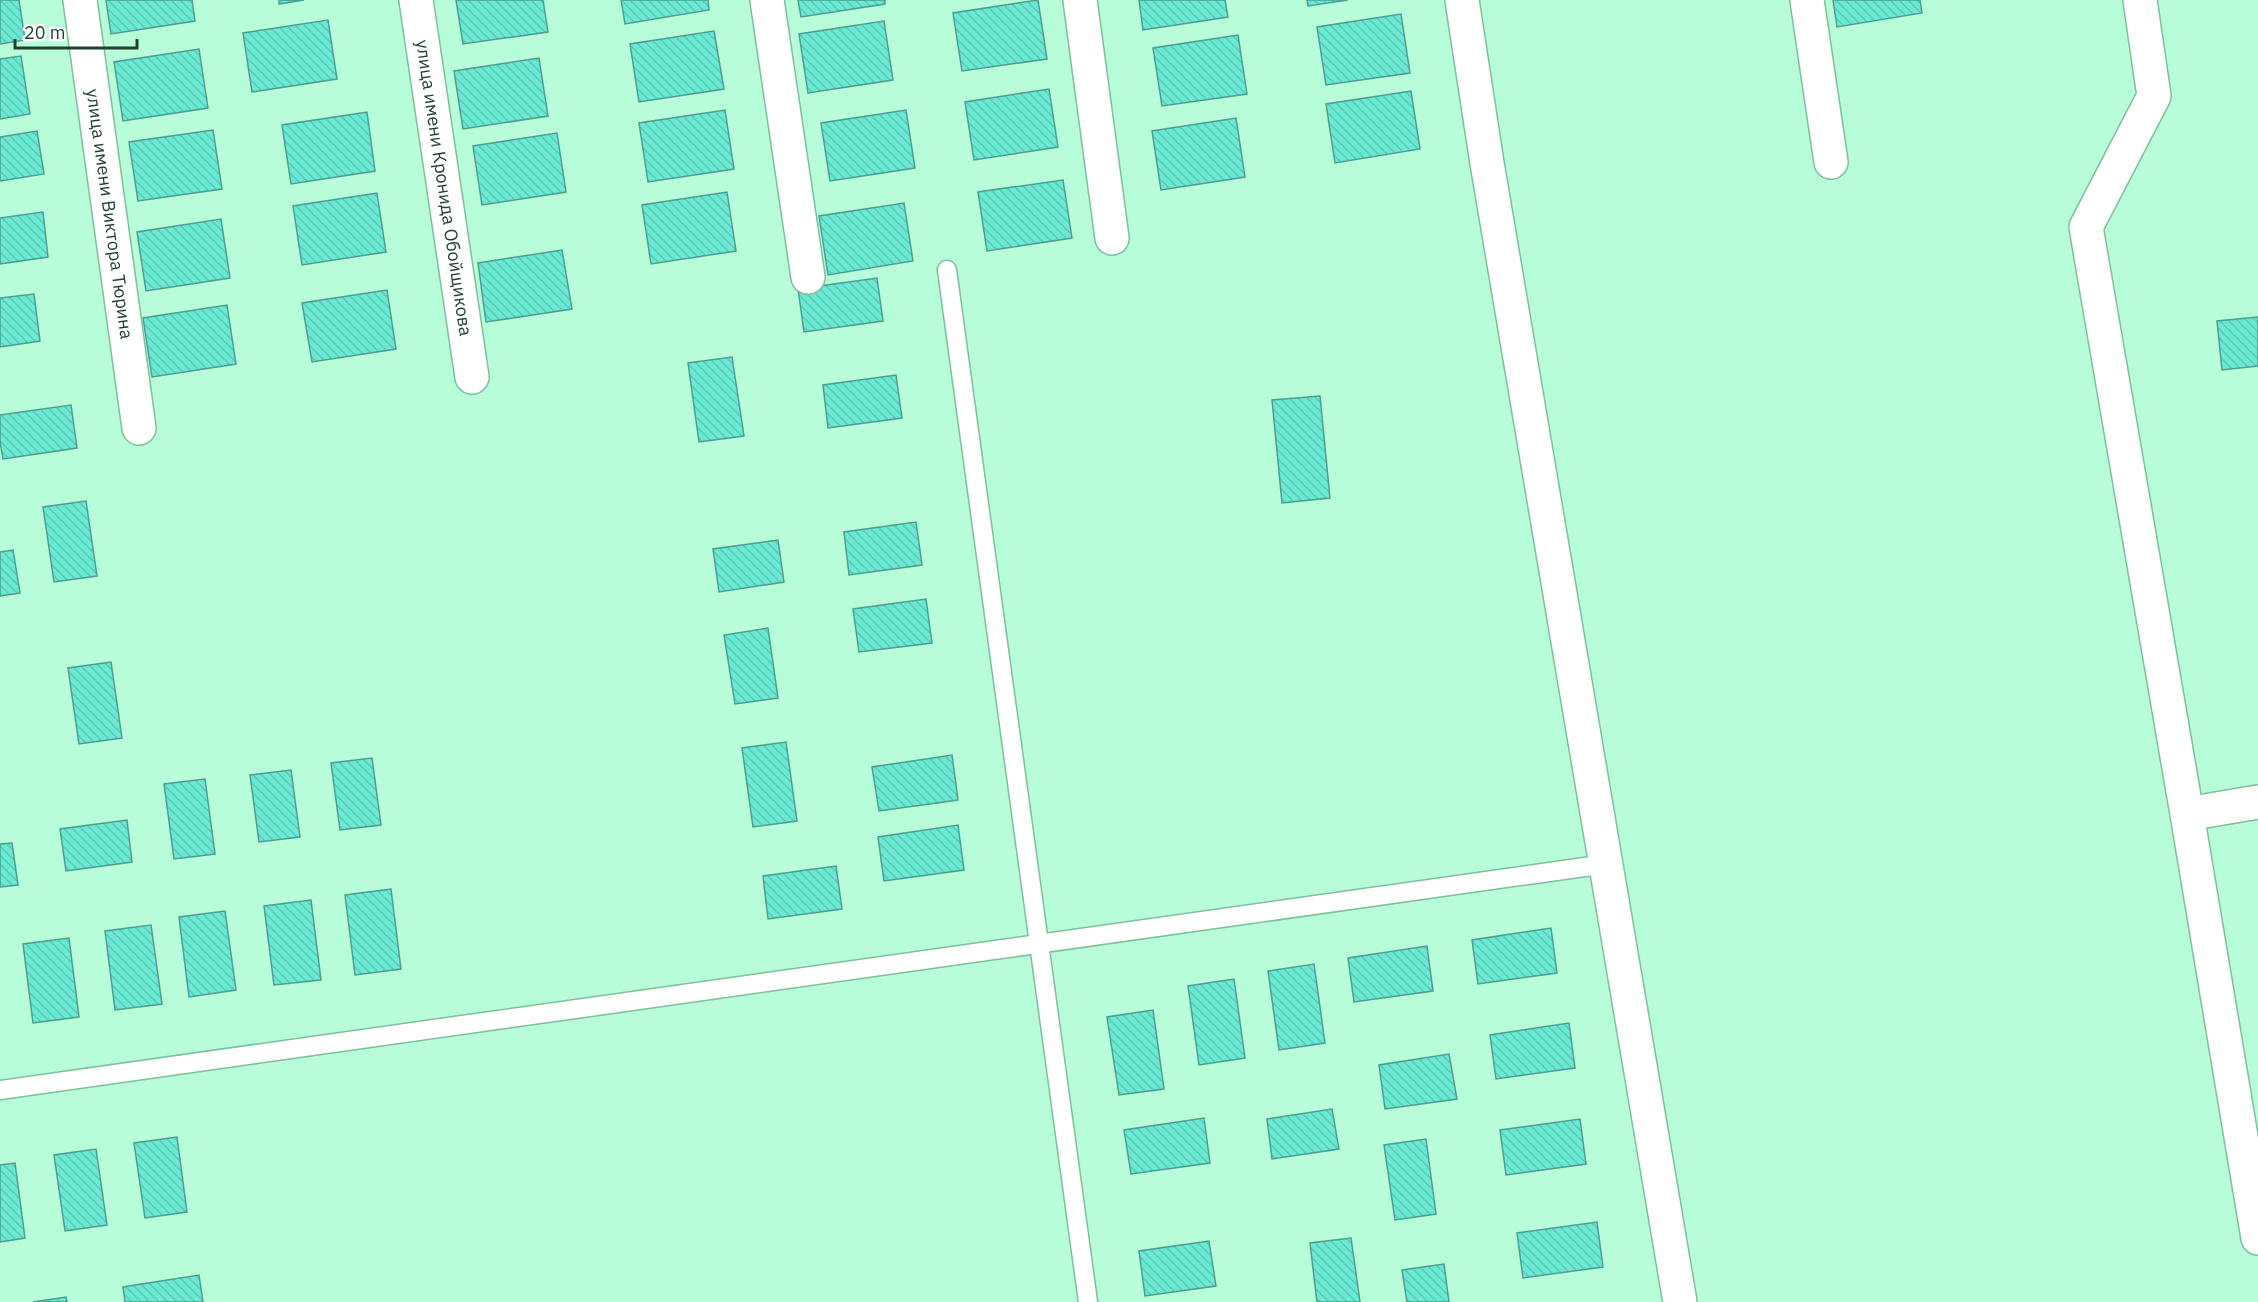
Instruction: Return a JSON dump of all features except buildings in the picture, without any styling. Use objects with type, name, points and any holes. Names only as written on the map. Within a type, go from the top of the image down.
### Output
[{"type":"street","name":"улица имени Виктора Тюрина","points":[[80,0],[139,428]]},
{"type":"street","name":"улица имени Кронида Обойщикова","points":[[416,0],[472,377]]},
{"type":"street","points":[[767,0],[808,277]]},
{"type":"street","points":[[1080,0],[1112,238]]},
{"type":"street","points":[[1462,0],[1487,163],[1680,1302]]},
{"type":"street","points":[[1807,0],[1831,162]]},
{"type":"street","points":[[2140,0],[2154,96],[2086,227],[2258,1238]]},
{"type":"street","points":[[2187,814],[2258,802]]},
{"type":"lane","points":[[947,270],[1088,1302]]},
{"type":"lane","points":[[0,1090],[1606,864]]}]
